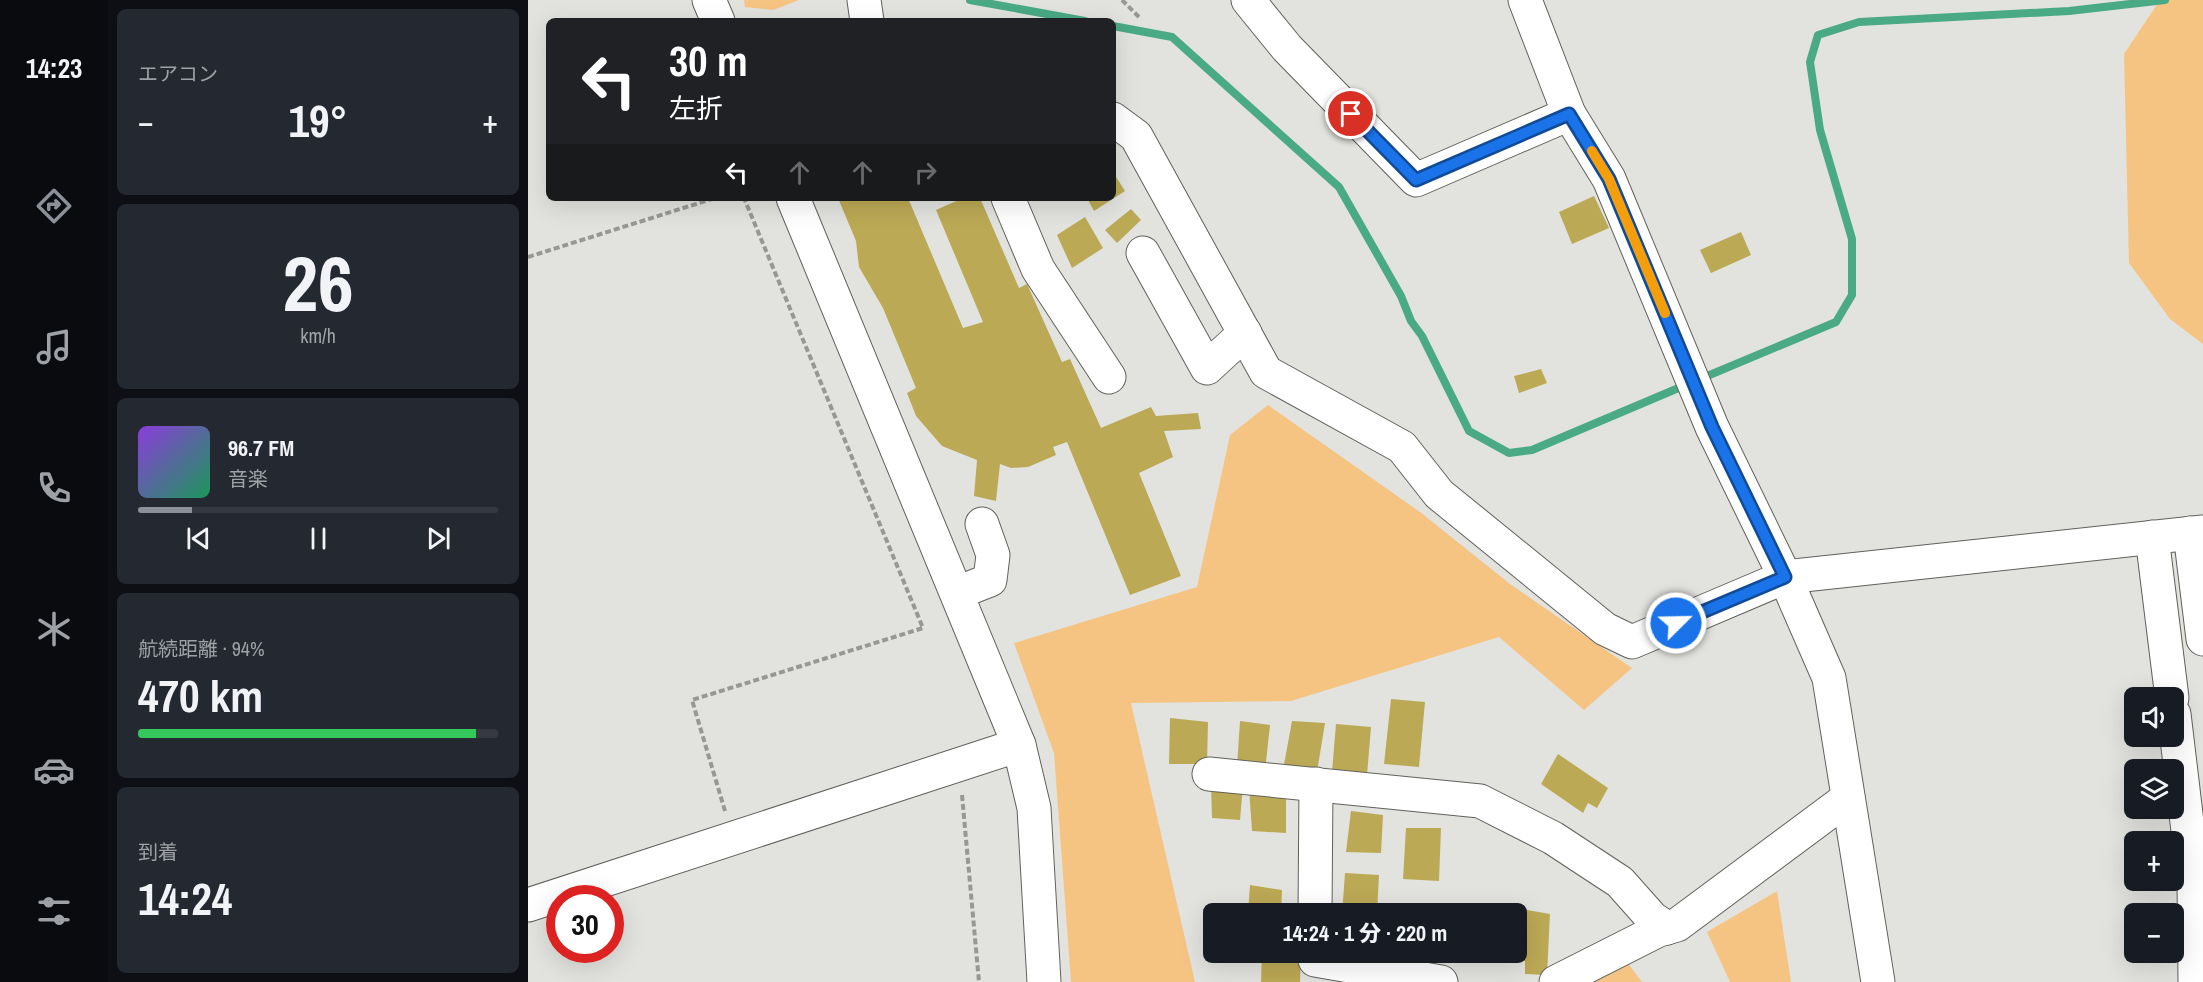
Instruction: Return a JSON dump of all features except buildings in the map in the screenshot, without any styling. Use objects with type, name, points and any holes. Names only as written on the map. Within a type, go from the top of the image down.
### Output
[{"type":"street","points":[[709,0],[717,18]]},
{"type":"street","points":[[864,0],[867,18]]},
{"type":"street","points":[[1248,0],[1287,48],[1416,180],[1569,114]]},
{"type":"street","points":[[1525,0],[1569,114],[1609,179],[1712,427],[1785,577],[1829,678],[1878,982]]},
{"type":"street","points":[[1116,121],[1136,136],[1266,372],[1402,447],[1439,494],[1605,629],[1632,642],[1785,577],[2197,533],[2203,639]]},
{"type":"street","points":[[794,201],[1020,745],[1034,808],[1044,982]]},
{"type":"street","points":[[1009,201],[1038,269],[1109,377]]},
{"type":"street","points":[[1143,253],[1207,368],[1245,333]]},
{"type":"street","points":[[957,593],[990,580],[993,555],[982,524]]},
{"type":"street","points":[[2152,537],[2171,687]]},
{"type":"street","points":[[528,905],[1020,745]]},
{"type":"street","points":[[2178,747],[2194,882],[2195,982]]},
{"type":"street","points":[[1209,774],[1480,801],[1553,838],[1620,882],[1652,918],[1668,928]]},
{"type":"street","points":[[1315,903],[1316,784]]},
{"type":"street","points":[[1556,982],[1677,925],[1848,798]]},
{"type":"street","points":[[1315,965],[1441,982]]},
{"type":"path","points":[[1122,0],[1139,17]]},
{"type":"path","points":[[528,257],[706,201]]},
{"type":"path","points":[[733,839],[692,700],[923,628],[745,201]]},
{"type":"path","points":[[959,765],[979,982]]},
{"type":"shaded area","points":[[744,0],[799,0],[773,10],[745,7]]},
{"type":"shaded area","points":[[2160,0],[2203,0],[2203,344],[2170,319],[2129,263],[2124,54]]},
{"type":"shaded area","points":[[1268,405],[1420,512],[1510,584],[1632,668],[1584,710],[1499,637],[1291,701],[1131,703],[1195,982],[1071,982],[1054,753],[1014,643],[1197,587],[1230,435]]},
{"type":"shaded area","points":[[1777,891],[1791,982],[1730,982],[1707,932]]},
{"type":"shaded area","points":[[1627,962],[1642,982],[1584,982]]},
{"type":"waterway","points":[[970,0],[1069,18]]},
{"type":"waterway","points":[[1700,379],[1836,322],[1852,295],[1852,239],[1820,130],[1810,62],[1818,35],[1859,22],[2069,11],[2165,0]]},
{"type":"waterway","points":[[1116,27],[1172,37],[1339,187],[1401,296],[1411,321],[1422,336],[1469,431],[1509,453],[1532,450],[1688,384]]},
{"type":"slow traffic","points":[[1592,151],[1609,179],[1665,313]]},
{"type":"route","points":[[1351,114],[1416,180],[1569,114],[1609,179],[1712,427],[1785,577],[1676,623]]}]
